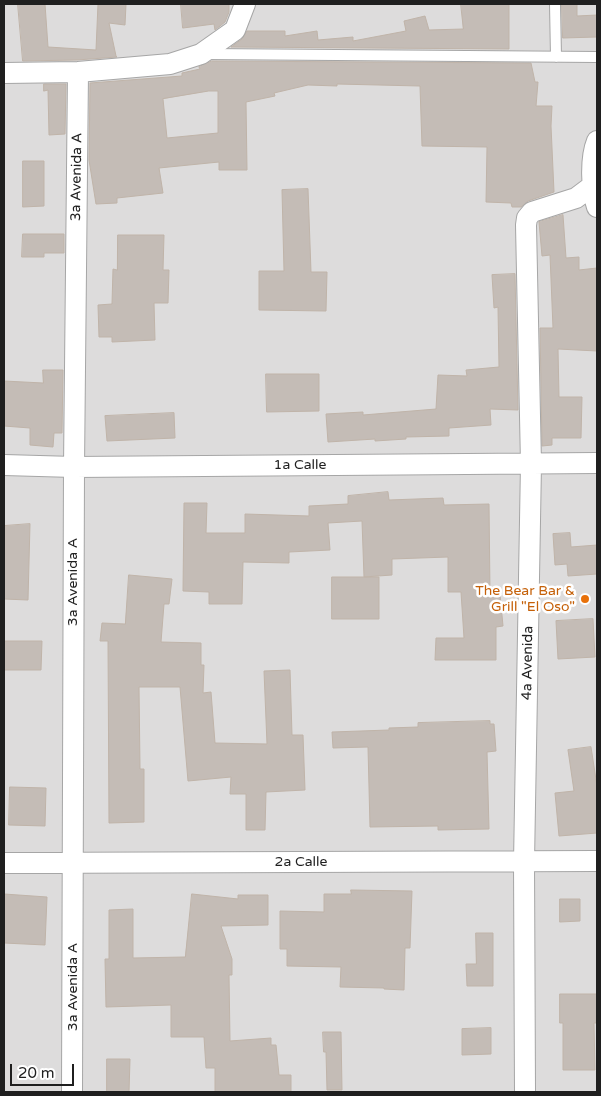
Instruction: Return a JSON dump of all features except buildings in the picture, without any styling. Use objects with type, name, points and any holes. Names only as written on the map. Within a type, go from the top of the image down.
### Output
[{"type":"street","points":[[4,73],[78,72],[170,64],[201,54],[235,30],[245,4]]},
{"type":"street","name":"3a Avenida A","points":[[72,1092],[74,466],[78,72]]},
{"type":"street","points":[[597,141],[593,163],[592,186],[597,207]]},
{"type":"street","name":"4a Avenida","points":[[525,1092],[524,862],[531,464],[526,225],[527,218],[532,212],[576,198],[592,186]]},
{"type":"street","name":"1a Calle","points":[[4,465],[597,463]]},
{"type":"street","name":"2a Calle","points":[[4,863],[597,861]]},
{"type":"lane","points":[[556,4],[556,56]]},
{"type":"lane","points":[[201,54],[597,57]]},
{"type":"shaded area","points":[[4,4],[597,4],[597,1092],[4,1092]]},
{"type":"place","name":"The Bear Bar & Grill \"El Oso\"","points":[[585,599]]}]
